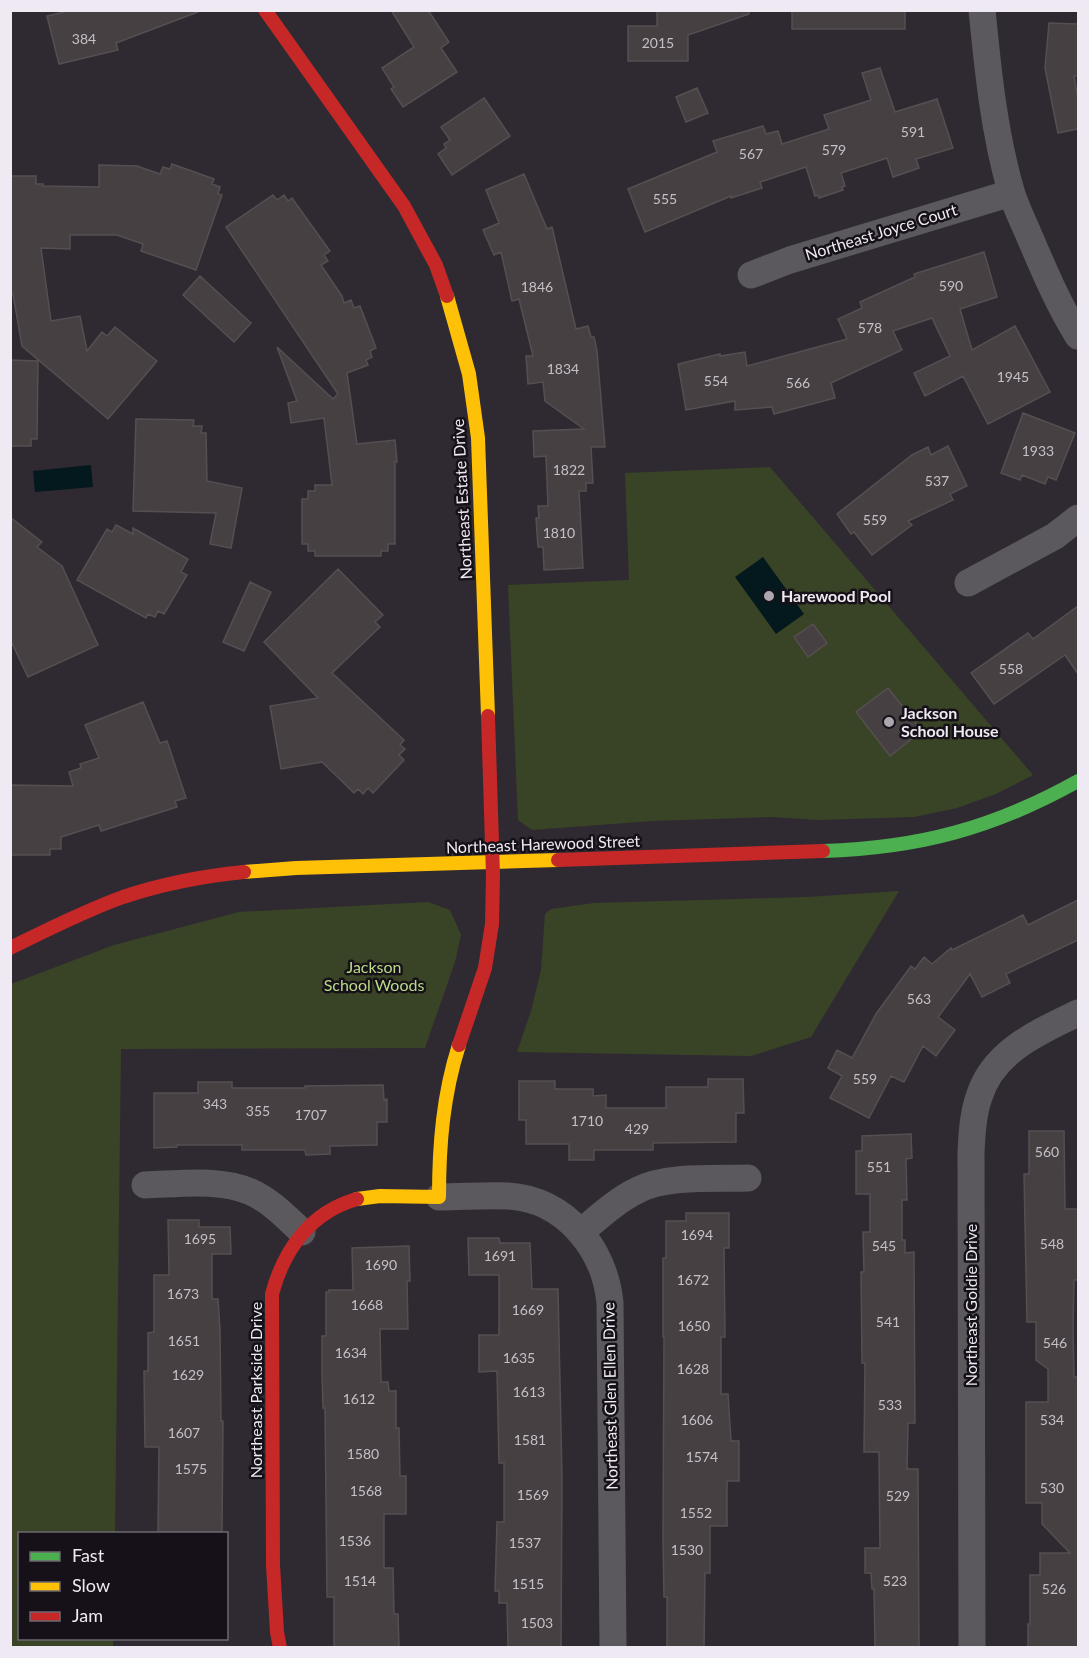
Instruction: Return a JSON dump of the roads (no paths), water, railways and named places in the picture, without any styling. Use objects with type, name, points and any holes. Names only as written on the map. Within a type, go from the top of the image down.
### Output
[{"type":"street","name":"Northeast Estate Drive","points":[[265,10],[404,206],[436,265],[457,328],[469,374],[478,438],[492,863]]},
{"type":"street","points":[[982,10],[988,81],[1011,193],[1040,263],[1078,336]]},
{"type":"street","name":"Northeast Joyce Court","points":[[751,275],[801,257],[1011,193]]},
{"type":"street","points":[[968,583],[1055,536],[1078,518]]},
{"type":"street","name":"Northeast Harewood Street","points":[[10,948],[96,907],[125,896],[162,885],[219,874],[317,868],[840,850],[902,845],[948,837],[1005,818],[1078,781]]},
{"type":"street","points":[[439,1197],[442,1117],[452,1068],[488,954],[492,921],[492,863]]},
{"type":"street","name":"Northeast Goldie Drive","points":[[972,1647],[970,1152],[974,1117],[979,1096],[990,1074],[1003,1058],[1029,1037],[1078,1013]]},
{"type":"street","points":[[581,1232],[626,1197],[655,1183],[748,1178]]},
{"type":"street","points":[[145,1185],[225,1185],[251,1192],[276,1208],[302,1232]]},
{"type":"street","name":"Northeast Glen Ellen Drive","points":[[439,1197],[510,1196],[530,1200],[557,1213],[581,1232],[602,1265],[610,1303],[612,1647]]},
{"type":"street","name":"Northeast Parkside Drive","points":[[280,1647],[273,1565],[272,1294],[284,1256],[302,1232],[325,1213],[352,1200],[439,1197]]},
{"type":"water","points":[[91,465],[93,487],[35,492],[33,471]]},
{"type":"water","name":"Harewood Pool","points":[[763,557],[804,614],[776,634],[735,577]]},
{"type":"place","name":"Harewood Pool","points":[[769,596]]},
{"type":"place","name":"Jackson School House","points":[[889,722]]},
{"type":"park label","name":"Jackson School Woods","points":[[374,976]]}]
